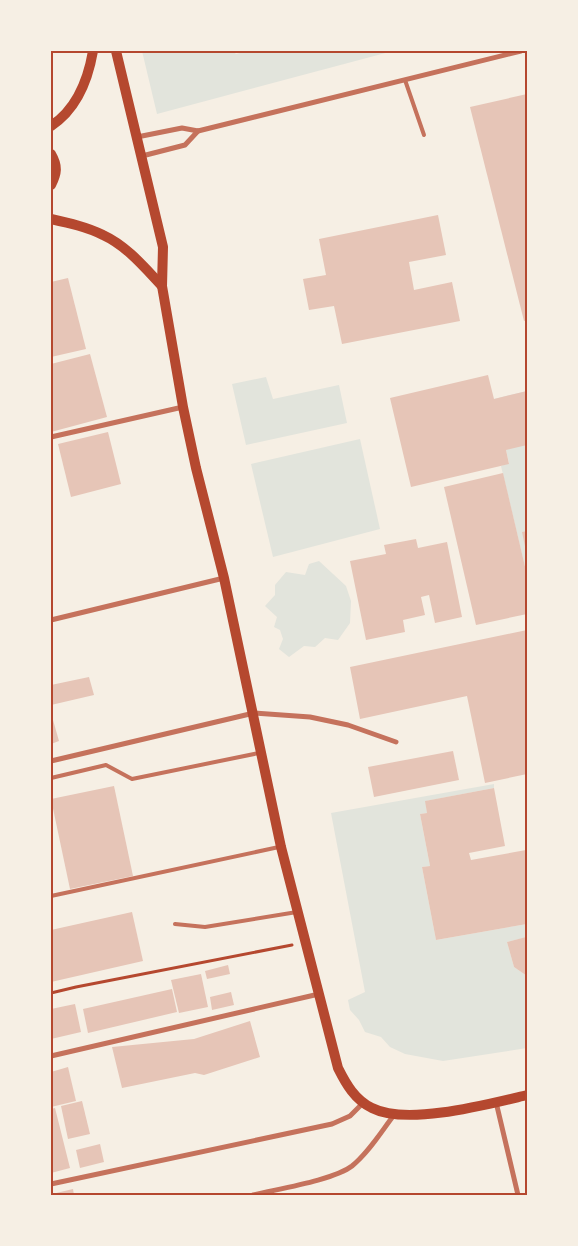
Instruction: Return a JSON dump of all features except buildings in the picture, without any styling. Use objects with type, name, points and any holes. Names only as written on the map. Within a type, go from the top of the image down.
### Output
[{"type":"main road","points":[[51,126],[74,106],[90,72],[93,51]]},
{"type":"main road","points":[[116,51],[163,247],[162,286],[183,407],[224,578],[281,847],[338,1068],[345,1084],[354,1094],[372,1108],[394,1115],[423,1115],[527,1095]]},
{"type":"main road","points":[[51,154],[56,163],[56,173],[51,185]]},
{"type":"main road","points":[[51,219],[77,224],[105,236],[134,256],[162,286]]},
{"type":"street","points":[[137,137],[182,128],[198,131],[521,51]]},
{"type":"street","points":[[142,156],[186,145],[198,131]]},
{"type":"street","points":[[51,437],[183,407]]},
{"type":"street","points":[[51,620],[224,578]]},
{"type":"street","points":[[51,761],[254,713],[310,717],[348,725],[396,742]]},
{"type":"street","points":[[51,1056],[319,994]]},
{"type":"street","points":[[51,1184],[332,1124],[350,1116],[364,1102]]},
{"type":"street","points":[[496,1102],[518,1195]]},
{"type":"street","points":[[253,1195],[336,1175],[352,1166],[394,1115]]},
{"type":"lane","points":[[405,80],[424,136]]},
{"type":"lane","points":[[51,778],[106,765],[132,779],[262,752]]},
{"type":"lane","points":[[51,896],[281,847]]},
{"type":"lane","points":[[175,924],[205,927],[297,912]]},
{"type":"path","points":[[51,993],[305,943]]},
{"type":"shaded area","points":[[142,51],[233,51],[236,54],[247,51],[393,51],[157,114]]},
{"type":"shaded area","points":[[266,377],[273,399],[339,385],[347,423],[246,445],[232,384]]},
{"type":"shaded area","points":[[527,391],[527,575],[501,466],[509,463],[494,399]]},
{"type":"shaded area","points":[[360,439],[380,529],[273,557],[251,464]]},
{"type":"shaded area","points":[[319,561],[346,586],[351,601],[350,623],[338,640],[325,638],[315,647],[304,646],[289,657],[279,649],[283,639],[280,630],[274,627],[277,617],[265,606],[275,595],[275,585],[286,572],[305,575],[309,564]]},
{"type":"shaded area","points":[[494,784],[494,788],[426,801],[427,813],[420,814],[430,866],[422,867],[436,940],[527,924],[527,937],[507,942],[514,967],[527,976],[527,1048],[443,1061],[405,1054],[390,1047],[381,1037],[365,1032],[359,1020],[350,1010],[348,1000],[365,992],[331,813]]}]
